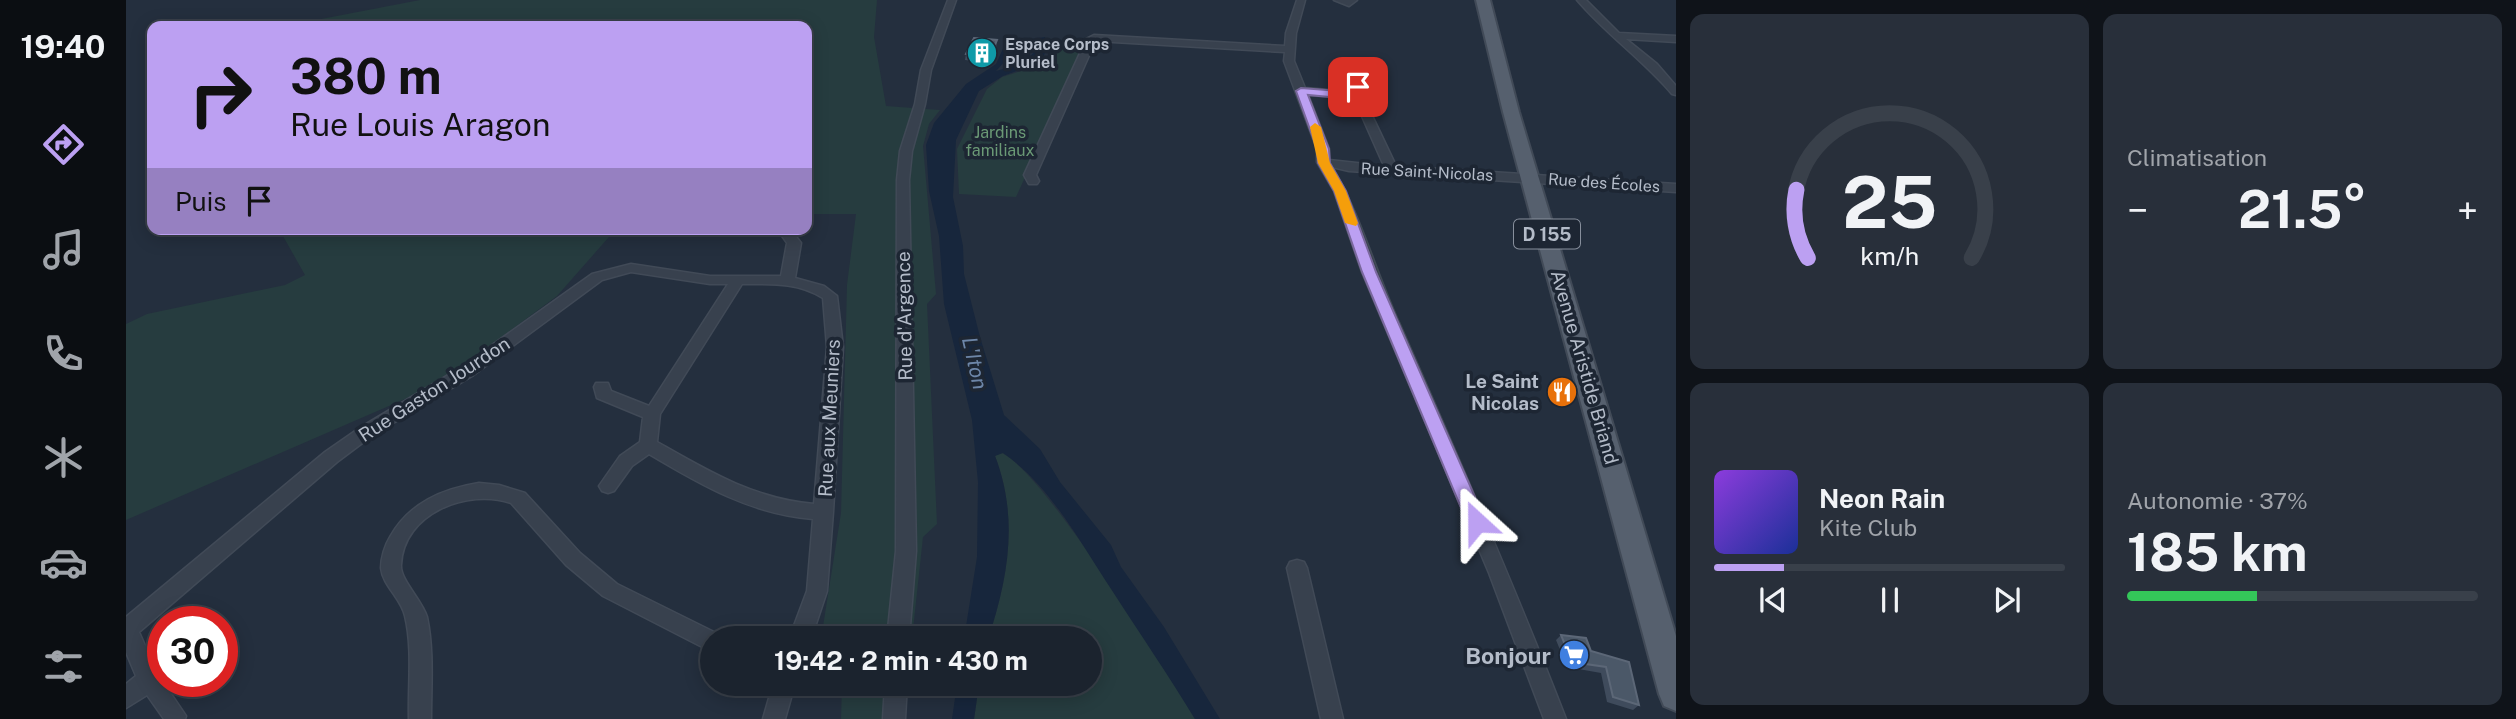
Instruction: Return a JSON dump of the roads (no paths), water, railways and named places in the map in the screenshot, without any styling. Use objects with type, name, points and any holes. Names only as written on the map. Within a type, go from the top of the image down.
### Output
[{"type":"main road","name":"Avenue Aristide Briand","points":[[1483,0],[1511,113],[1532,178],[1676,694]]},
{"type":"street","name":"Rue d'Argence","points":[[899,626],[906,551],[903,180],[906,151],[920,104],[926,70],[952,0]]},
{"type":"street","points":[[1301,0],[1289,49],[1289,61],[1323,149],[1324,163],[1340,191],[1369,272],[1499,573],[1555,719]]},
{"type":"street","points":[[1338,0],[1349,3],[1353,0]]},
{"type":"street","points":[[1581,0],[1616,36],[1660,73],[1676,92]]},
{"type":"street","points":[[1616,36],[1676,39]]},
{"type":"street","points":[[1033,181],[1030,175],[1086,51],[1087,43],[1094,37],[1289,49]]},
{"type":"street","points":[[1660,73],[1676,74]]},
{"type":"street","points":[[1301,91],[1340,94],[1361,103],[1380,97],[1358,87],[1340,94]]},
{"type":"street","points":[[1361,103],[1392,170]]},
{"type":"street","name":"Rue Saint-Nicolas","points":[[1324,163],[1532,178]]},
{"type":"street","name":"Rue des Écoles","points":[[1532,178],[1676,188]]},
{"type":"street","points":[[787,280],[794,243],[788,235]]},
{"type":"street","name":"Rue Gaston Jourdon","points":[[126,630],[331,457],[367,431],[466,372],[597,277],[631,268],[737,281],[787,280]]},
{"type":"street","name":"Rue aux Meuniers","points":[[787,280],[819,289],[830,296],[834,314],[835,346],[817,591],[805,626]]},
{"type":"street","points":[[608,486],[626,461],[648,445],[652,414],[737,281]]},
{"type":"street","points":[[602,387],[603,394],[652,414]]},
{"type":"street","points":[[648,445],[751,501],[797,512],[824,512]]},
{"type":"street","points":[[420,719],[414,608],[391,568],[393,546],[418,515],[462,492],[487,489],[507,492],[518,498],[573,559],[610,590],[700,636]]},
{"type":"street","points":[[1297,568],[1332,719]]},
{"type":"street","points":[[126,630],[147,676]]},
{"type":"street","points":[[126,697],[147,681]]},
{"type":"street","points":[[774,719],[781,696]]},
{"type":"street","points":[[894,719],[895,696]]},
{"type":"street","points":[[161,697],[175,716]]},
{"type":"water","name":"L'Iton","points":[[1045,37],[1048,46],[1041,62],[1003,76],[979,91],[956,140],[953,197],[963,246],[964,274],[980,337],[1004,415],[1040,449],[1060,482],[1111,545],[1121,567],[1164,627],[1220,719],[1195,719],[1064,517],[1036,482],[1003,453],[995,456],[1007,503],[1009,526],[1001,594],[992,626],[966,626],[977,557],[978,482],[972,420],[944,304],[939,236],[929,191],[926,145],[934,123],[966,84],[996,64],[1006,42],[1010,42],[1006,60],[996,71],[1025,63],[1033,53],[1032,39]]},
{"type":"water","points":[[955,696],[977,696],[974,719],[952,719]]},
{"type":"place","name":"Espace Corps Pluriel","points":[[982,53]]},
{"type":"place","name":"Le Saint Nicolas","points":[[1562,392]]},
{"type":"place","name":"Bonjour","points":[[1574,655]]},
{"type":"park label","name":"Jardins familiaux","points":[[1000,141]]}]
